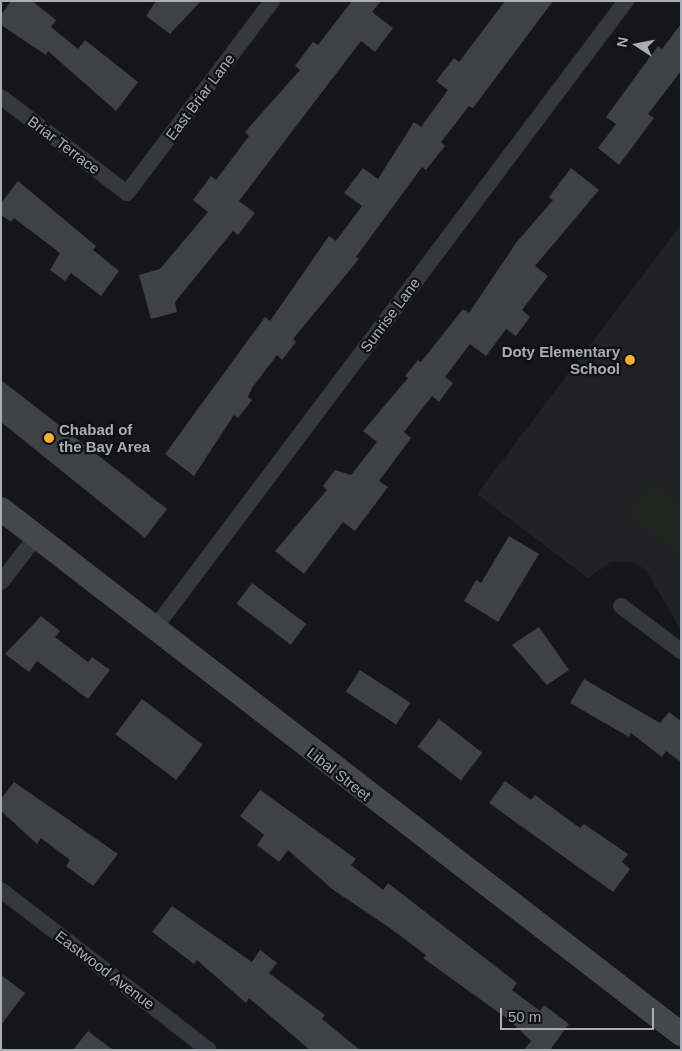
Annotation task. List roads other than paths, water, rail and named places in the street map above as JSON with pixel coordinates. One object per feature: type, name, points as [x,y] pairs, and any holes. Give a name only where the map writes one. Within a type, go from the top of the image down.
[{"type":"street","name":"East Briar Lane","points":[[128,193],[272,1]]},
{"type":"street","name":"Sunrise Lane","points":[[154,629],[626,1]]},
{"type":"street","name":"Briar Terrace","points":[[1,97],[128,193]]},
{"type":"street","name":"Libal Street","points":[[1,509],[681,1034]]},
{"type":"street","points":[[1,582],[36,536]]},
{"type":"street","points":[[621,606],[681,651]]},
{"type":"street","name":"Eastwood Avenue","points":[[1,890],[209,1050]]},
{"type":"place","name":"Doty Elementary School","points":[[630,360]]},
{"type":"place","name":"Chabad of the Bay Area","points":[[49,438]]}]
